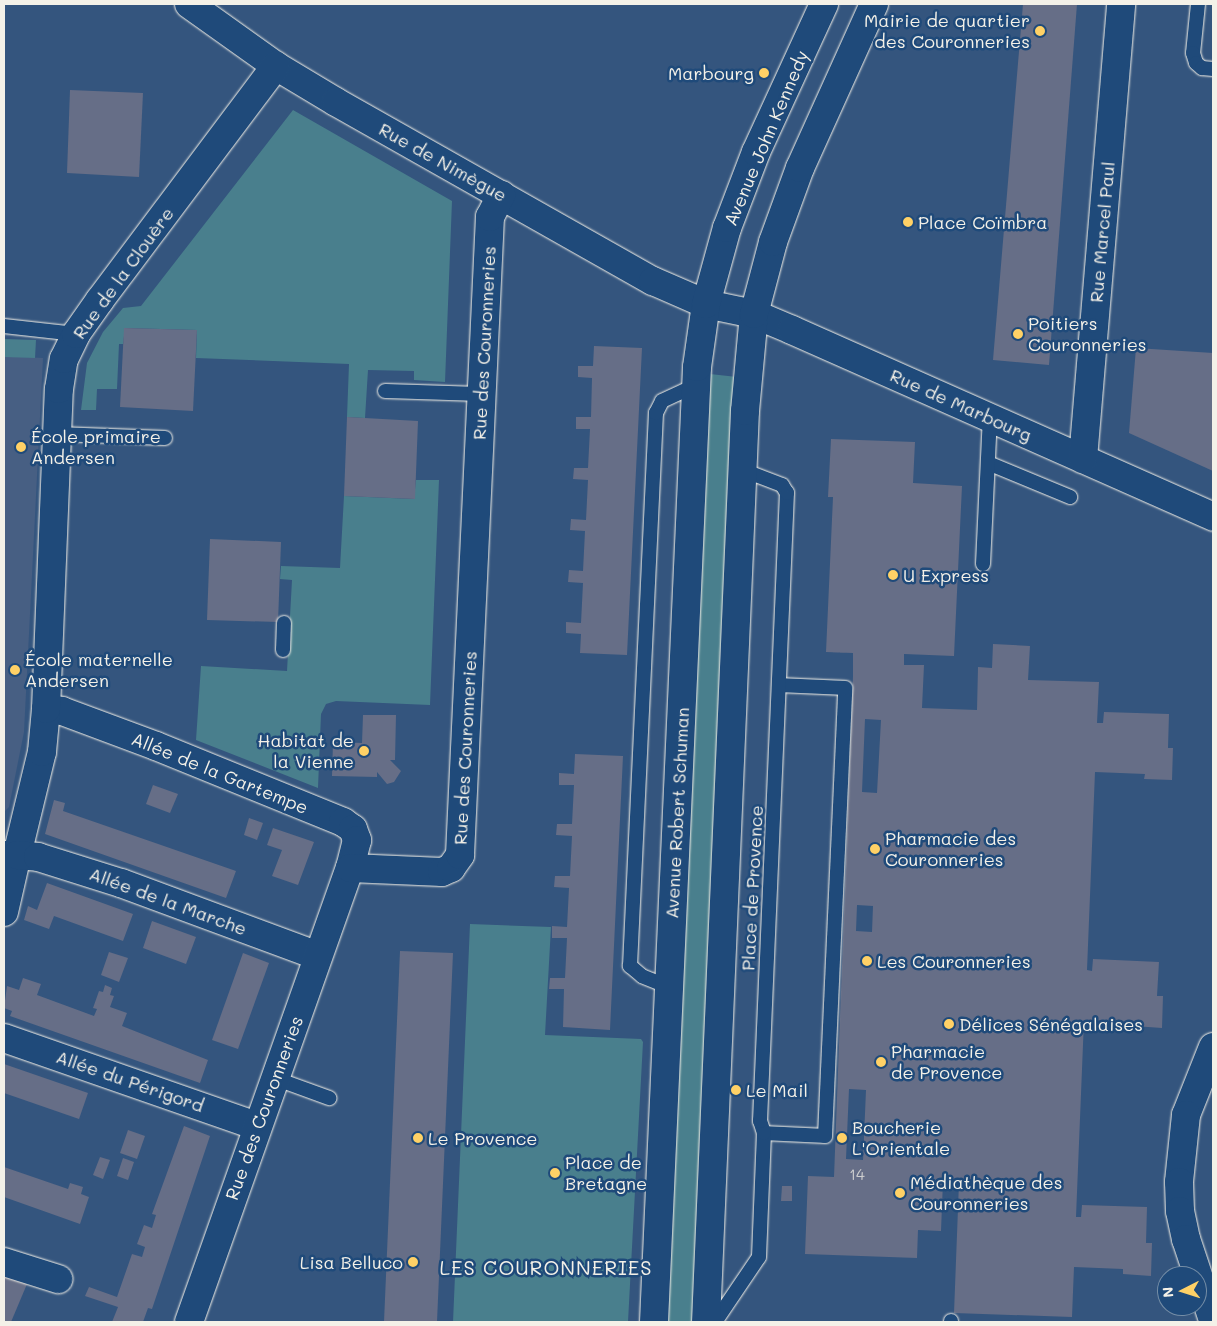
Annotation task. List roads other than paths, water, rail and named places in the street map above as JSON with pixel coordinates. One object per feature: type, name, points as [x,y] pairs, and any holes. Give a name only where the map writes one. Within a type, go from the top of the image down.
[{"type":"street","name":"Rue de Nimègue","points":[[189,4],[276,66],[653,281],[706,304]]},
{"type":"street","name":"Avenue John Kennedy","points":[[706,304],[727,228],[756,152],[824,4]]},
{"type":"street","points":[[706,1322],[743,470],[754,314],[773,242],[800,168],[874,4]]},
{"type":"street","name":"Rue Marcel Paul","points":[[1072,454],[1121,4]]},
{"type":"street","name":"Rue de la Clouère","points":[[10,855],[37,777],[46,709],[56,434],[63,366],[76,334],[276,66]]},
{"type":"street","name":"Rue des Couronneries","points":[[189,1322],[350,868],[442,872],[451,868],[460,855],[490,217],[501,195]]},
{"type":"street","name":"Rue de Marbourg","points":[[706,304],[754,314],[1213,517]]},
{"type":"street","name":"Avenue Robert Schuman","points":[[654,1322],[696,385],[706,304]]},
{"type":"street","name":"Allée de la Gartempe","points":[[46,709],[62,711],[156,746],[343,822],[353,829],[357,840],[350,868]]},
{"type":"street","points":[[4,912],[10,855]]},
{"type":"street","name":"Allée de la Marche","points":[[10,855],[38,857],[121,883],[318,956]]},
{"type":"street","name":"Allée du Périgord","points":[[4,1038],[257,1126]]},
{"type":"street","points":[[1213,1047],[1186,1115],[1179,1182],[1180,1211],[1186,1239],[1213,1320]]},
{"type":"street","points":[[4,1262],[58,1280]]},
{"type":"lane","points":[[1198,4],[1193,53],[1196,63],[1202,68],[1213,69]]},
{"type":"lane","points":[[4,326],[76,334]]},
{"type":"lane","points":[[669,987],[642,976],[630,966],[656,413],[662,401],[696,385]]},
{"type":"lane","points":[[385,391],[481,394]]},
{"type":"lane","points":[[983,564],[990,418]]},
{"type":"lane","points":[[56,434],[165,438]]},
{"type":"lane","points":[[988,463],[1070,497]]},
{"type":"lane","name":"Place de Provence","points":[[715,1322],[759,1257],[764,1133],[760,1121],[787,493],[782,485],[743,470]]},
{"type":"lane","points":[[283,650],[284,623]]},
{"type":"lane","points":[[764,1133],[825,1136],[845,688],[779,685]]},
{"type":"lane","points":[[274,1078],[329,1098]]},
{"type":"place","name":"Mairie de quartier des Couronneries","points":[[1040,31]]},
{"type":"place","name":"Marbourg","points":[[764,73]]},
{"type":"place","name":"Place Coïmbra","points":[[908,222]]},
{"type":"place","name":"Poitiers Couronneries","points":[[1018,334]]},
{"type":"place","name":"École primaire Andersen","points":[[21,447]]},
{"type":"place","name":"U Express","points":[[893,575]]},
{"type":"place","name":"École maternelle Andersen","points":[[15,670]]},
{"type":"place","name":"Habitat de la Vienne","points":[[364,751]]},
{"type":"place","name":"Pharmacie des Couronneries","points":[[875,849]]},
{"type":"place","name":"Les Couronneries","points":[[867,961]]},
{"type":"place","name":"Délices Sénégalaises","points":[[949,1024]]},
{"type":"place","name":"Pharmacie de Provence","points":[[881,1062]]},
{"type":"place","name":"Le Mail","points":[[736,1090]]},
{"type":"place","name":"Le Provence","points":[[418,1138]]},
{"type":"place","name":"Boucherie L'Orientale","points":[[842,1138]]},
{"type":"place","name":"Place de Bretagne","points":[[555,1173]]},
{"type":"place","name":"Médiathèque des Couronneries","points":[[900,1193]]},
{"type":"place","name":"Lisa Belluco","points":[[413,1262]]},
{"type":"district","name":"LES COURONNERIES","points":[[546,1267]]}]
